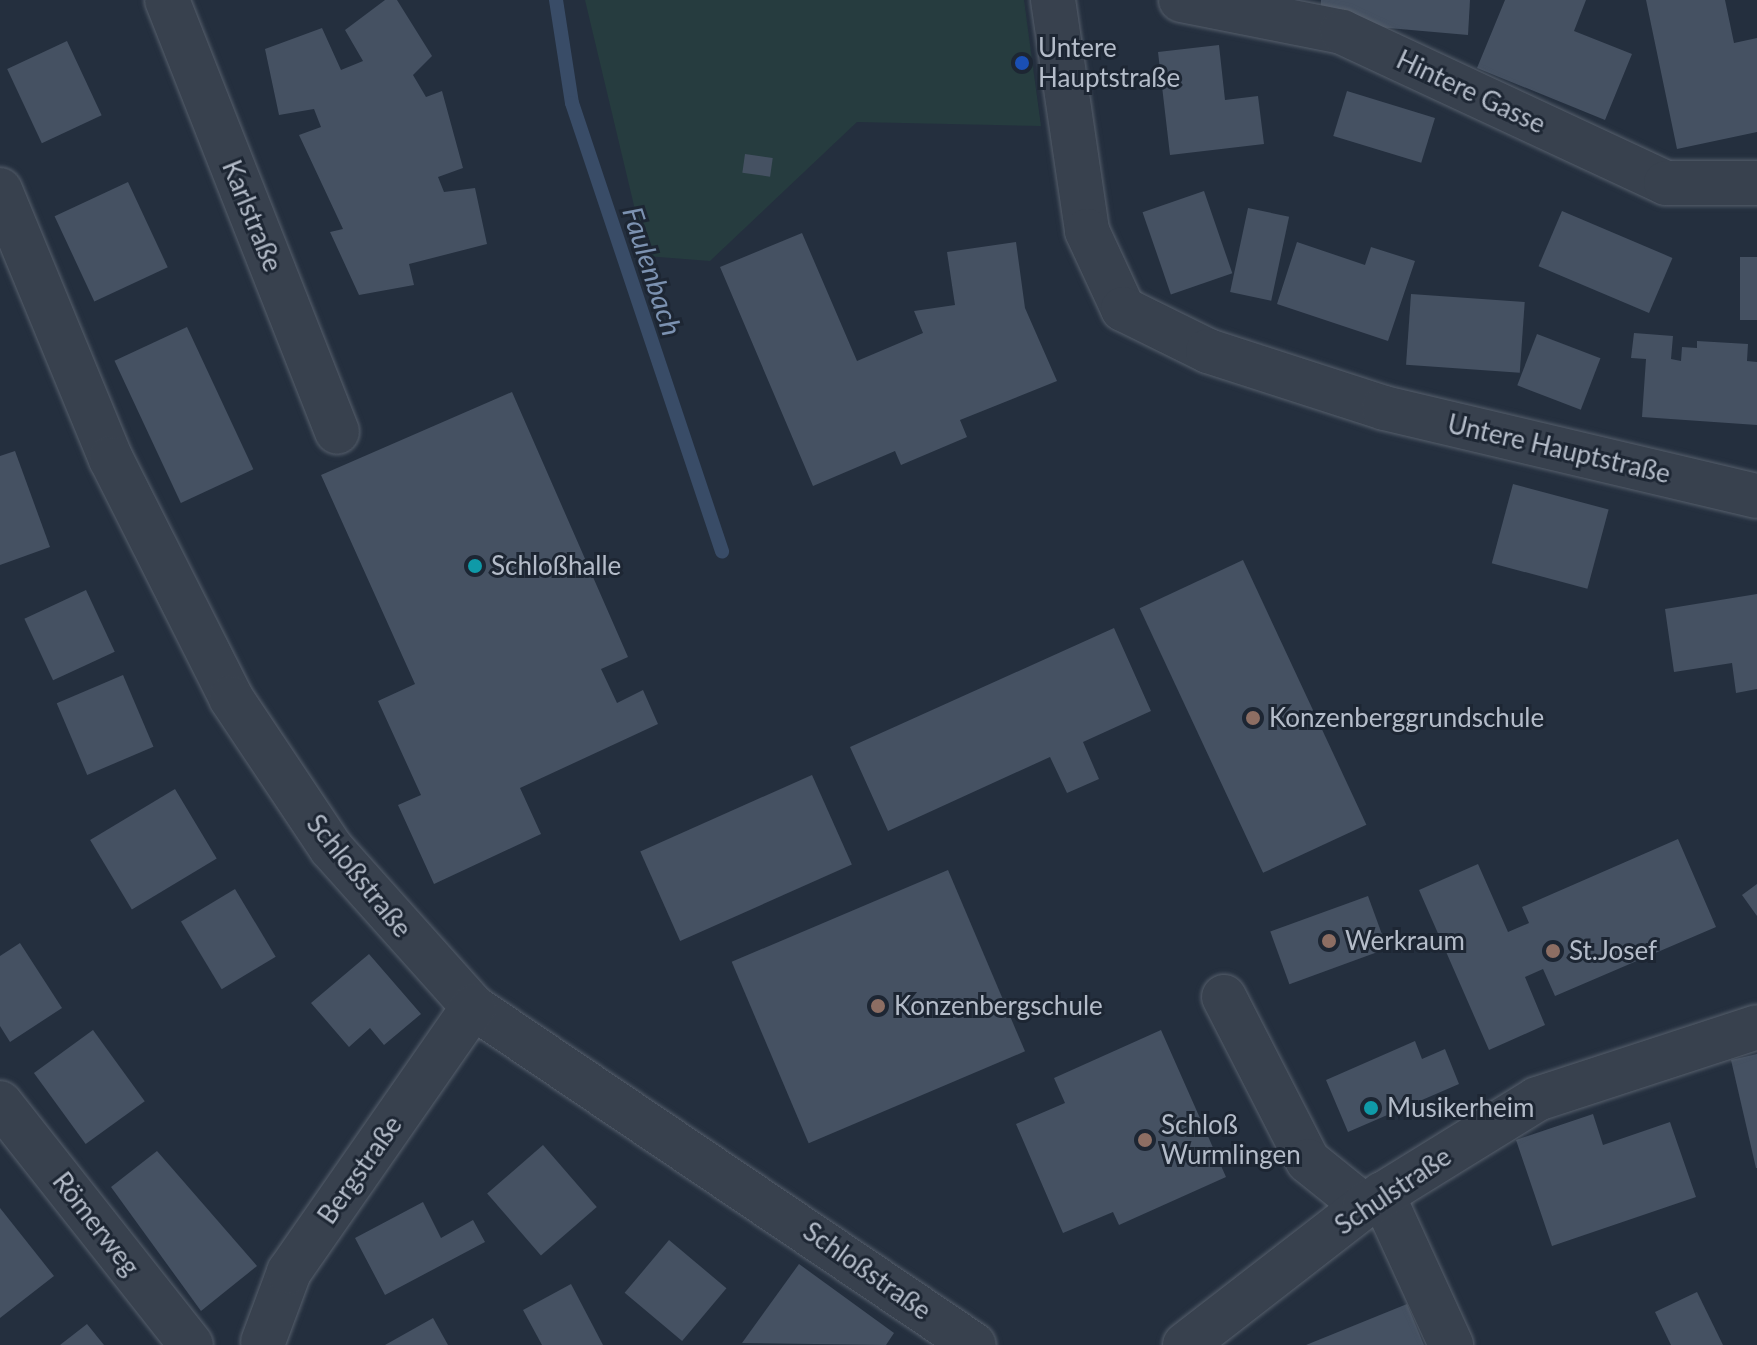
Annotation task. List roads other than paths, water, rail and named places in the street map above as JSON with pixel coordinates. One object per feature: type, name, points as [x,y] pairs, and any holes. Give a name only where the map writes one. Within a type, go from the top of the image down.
[{"type":"street","name":"Karlstraße","points":[[167,0],[337,432]]},
{"type":"street","name":"Untere Hauptstraße","points":[[1053,0],[1087,231],[1123,309],[1208,351],[1384,408],[1757,496]]},
{"type":"street","name":"Hintere Gasse","points":[[1181,0],[1342,32],[1666,183],[1757,183]]},
{"type":"street","name":"Schloßstraße","points":[[0,190],[111,459],[231,698],[331,848],[473,1007],[974,1345]]},
{"type":"street","points":[[1224,997],[1308,1161],[1373,1200],[1451,1345]]},
{"type":"street","name":"Bergstraße","points":[[262,1344],[289,1272],[473,1007]]},
{"type":"street","name":"Schulstraße","points":[[1185,1345],[1373,1200],[1537,1099],[1757,1027]]},
{"type":"street","name":"Römerweg","points":[[0,1103],[191,1345]]},
{"type":"waterway","name":"Faulenbach","points":[[556,0],[572,103],[722,552]]},
{"type":"place","name":"Untere Hauptstraße","points":[[1022,63]]},
{"type":"place","name":"Schloßhalle","points":[[475,566]]},
{"type":"place","name":"Konzenberggrundschule","points":[[1253,718]]},
{"type":"place","name":"Werkraum","points":[[1329,941]]},
{"type":"place","name":"St.Josef","points":[[1553,951]]},
{"type":"place","name":"Konzenbergschule","points":[[878,1006]]},
{"type":"place","name":"Musikerheim","points":[[1371,1108]]},
{"type":"place","name":"Schloß Wurmlingen","points":[[1145,1140]]}]
